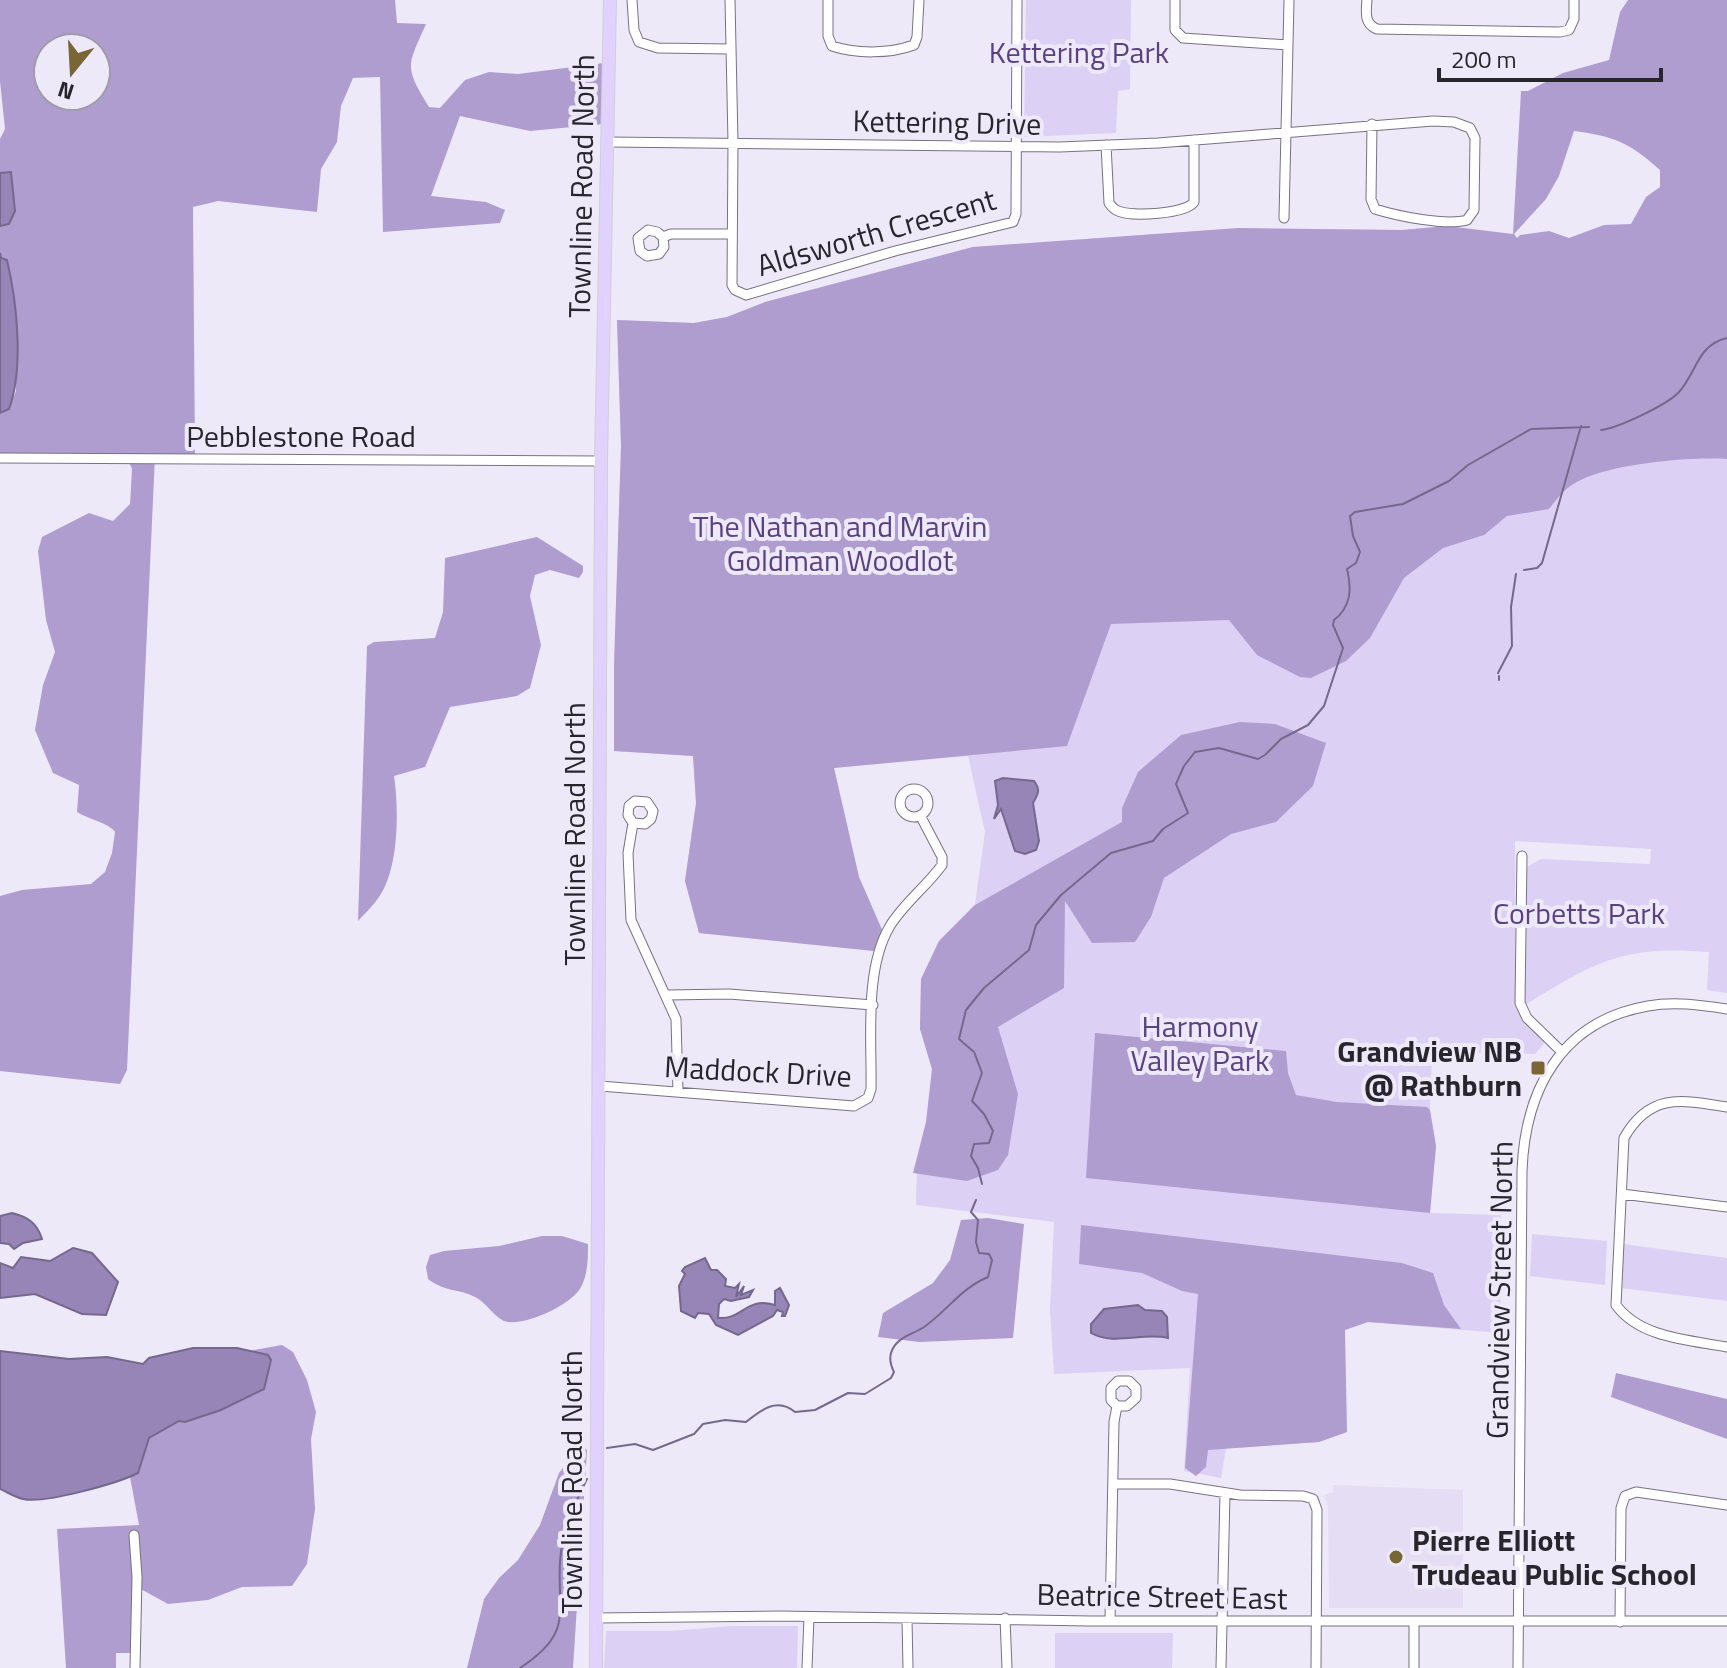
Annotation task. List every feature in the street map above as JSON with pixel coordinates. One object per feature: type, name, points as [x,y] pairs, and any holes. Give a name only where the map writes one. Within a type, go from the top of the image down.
[{"type":"main road","name":"Townline Road North","points":[[596,1668],[601,461],[610,0]]},
{"type":"street","points":[[632,0],[634,30],[639,42],[658,48],[730,49]]},
{"type":"street","name":"Aldsworth Crescent","points":[[730,0],[731,234],[732,285],[735,290],[746,295],[895,251],[1013,222],[1016,214],[1016,147]]},
{"type":"street","points":[[828,0],[828,36],[832,46],[851,51],[902,49],[914,45],[919,0]]},
{"type":"street","points":[[1016,147],[1017,0]]},
{"type":"street","points":[[1175,0],[1175,30],[1183,38],[1288,45]]},
{"type":"street","points":[[1284,218],[1289,0]]},
{"type":"street","points":[[1367,0],[1366,18],[1370,26],[1377,29],[1560,32],[1569,30],[1574,19],[1574,0]]},
{"type":"street","points":[[1433,121],[1454,122],[1470,128],[1475,138],[1474,210],[1467,220],[1423,218],[1375,209],[1371,199],[1372,124],[1433,121]]},
{"type":"street","name":"Kettering Drive","points":[[609,142],[1016,147],[1106,145],[1372,124]]},
{"type":"street","points":[[1106,145],[1109,203],[1113,207],[1126,213],[1181,212],[1191,208],[1194,202],[1194,140]]},
{"type":"street","points":[[663,237],[671,234],[731,234]]},
{"type":"street","name":"Pebblestone Road","points":[[0,458],[601,461]]},
{"type":"street","points":[[667,995],[729,994],[873,1005],[876,963],[883,938],[898,915],[942,865],[942,857],[921,817]]},
{"type":"street","points":[[633,823],[628,853],[631,920],[676,1019],[678,1092]]},
{"type":"street","points":[[1522,856],[1520,1003],[1527,1018],[1562,1052]]},
{"type":"street","name":"Grandview Street North","points":[[1518,1668],[1523,1139],[1534,1097],[1562,1052],[1601,1022],[1632,1009],[1668,1004],[1727,1009]]},
{"type":"street","name":"Maddock Drive","points":[[600,1086],[854,1106],[868,1098],[871,1089],[873,1005]]},
{"type":"street","points":[[1727,1107],[1676,1100],[1659,1103],[1644,1112],[1624,1138],[1616,1305],[1626,1319],[1661,1335],[1727,1347]]},
{"type":"street","points":[[1622,1194],[1727,1207]]},
{"type":"street","points":[[1110,1621],[1114,1422],[1117,1406]]},
{"type":"street","points":[[1113,1484],[1183,1485],[1225,1493],[1313,1499],[1317,1510],[1316,1668]]},
{"type":"street","points":[[1620,1622],[1621,1508],[1625,1496],[1636,1492],[1727,1505]]},
{"type":"street","points":[[1221,1668],[1225,1493]]},
{"type":"street","points":[[134,1535],[137,1577],[135,1668]]},
{"type":"street","points":[[807,1668],[809,1617]]},
{"type":"street","name":"Beatrice Street East","points":[[596,1618],[1727,1621]]},
{"type":"street","points":[[1005,1618],[1007,1668]]},
{"type":"street","points":[[907,1619],[908,1668]]},
{"type":"street","points":[[1414,1621],[1414,1668]]},
{"type":"shaded area","points":[[11,172],[15,211],[9,224],[0,226],[0,173]]},
{"type":"shaded area","points":[[0,253],[1,258],[7,260],[11,277],[18,355],[14,393],[9,409],[0,413]]},
{"type":"shaded area","points":[[1003,778],[1034,781],[1038,787],[1033,803],[1039,841],[1036,850],[1025,854],[1015,851],[1001,809],[994,819],[998,805],[995,781]]},
{"type":"shaded area","points":[[12,1213],[31,1222],[42,1239],[23,1243],[14,1249],[9,1244],[0,1243],[0,1216]]},
{"type":"shaded area","points":[[73,1248],[92,1253],[118,1282],[106,1315],[82,1314],[35,1294],[0,1298],[0,1263],[13,1268],[21,1257],[50,1261]]},
{"type":"shaded area","points":[[705,1258],[711,1270],[717,1270],[726,1279],[725,1286],[735,1288],[739,1284],[736,1297],[744,1286],[741,1295],[753,1290],[749,1297],[731,1301],[724,1299],[719,1304],[718,1318],[733,1316],[757,1304],[775,1305],[775,1291],[780,1288],[789,1305],[785,1316],[777,1310],[773,1316],[738,1335],[716,1325],[709,1314],[698,1313],[695,1318],[681,1311],[679,1286],[685,1274],[682,1271]]},
{"type":"shaded area","points":[[1138,1305],[1145,1310],[1162,1311],[1167,1317],[1168,1338],[1119,1339],[1091,1333],[1091,1324],[1104,1309]]},
{"type":"shaded area","points":[[193,1348],[237,1348],[268,1355],[271,1360],[264,1389],[221,1410],[185,1422],[179,1421],[149,1438],[138,1473],[128,1477],[81,1492],[33,1500],[0,1489],[0,1351],[69,1359],[107,1357],[143,1364],[149,1358]]},
{"type":"shaded area","name":"Pierre Elliott Trudeau Public School","points":[[1333,1485],[1463,1490],[1463,1608],[1329,1608],[1328,1506],[1324,1495],[1333,1492]]},
{"type":"green space","points":[[0,0],[395,0],[397,23],[426,24],[411,66],[415,83],[429,107],[440,108],[465,80],[489,72],[518,74],[604,63],[604,124],[530,131],[460,116],[431,196],[486,202],[505,210],[500,223],[383,232],[380,77],[353,78],[341,106],[337,142],[321,169],[317,212],[218,201],[193,207],[195,455],[155,456],[127,1070],[120,1084],[0,1071],[0,896],[22,890],[91,884],[105,872],[115,832],[77,812],[79,785],[53,773],[35,730],[43,685],[55,652],[46,620],[38,551],[42,537],[89,513],[113,521],[130,504],[132,469],[127,457],[0,460],[0,413],[9,409],[16,391],[12,280],[0,257],[0,226],[9,224],[11,173],[0,173],[0,139],[5,129],[0,81]]},
{"type":"green space","name":"Kettering Park","points":[[1026,0],[1131,0],[1130,89],[1118,91],[1116,133],[1024,137]]},
{"type":"green space","name":"The Nathan and Marvin Goldman Woodlot","points":[[1628,0],[1727,0],[1727,459],[1671,460],[1627,466],[1589,476],[1571,485],[1549,509],[1507,516],[1484,535],[1443,548],[1404,578],[1370,638],[1346,661],[1311,678],[1300,677],[1257,655],[1229,620],[1111,624],[1067,746],[834,768],[859,877],[883,932],[874,951],[699,933],[685,881],[696,803],[693,756],[614,751],[621,446],[617,320],[694,323],[727,317],[765,302],[973,247],[1239,228],[1402,230],[1447,226],[1513,234],[1521,91],[1528,91],[1563,73],[1609,60],[1620,12]],"holes":[[[1574,131],[1611,138],[1640,153],[1660,170],[1660,187],[1646,197],[1631,224],[1604,225],[1569,238],[1549,231],[1517,238],[1514,234],[1546,199],[1559,176]]]},
{"type":"green space","points":[[1447,226],[1534,265],[1711,458],[1727,459],[1727,993],[1707,990],[1709,952],[1654,951],[1612,959],[1592,967],[1525,1005],[1527,867],[1541,859],[1650,864],[1651,849],[1515,841],[1516,1005],[1525,1023],[1545,1042],[1535,1054],[1432,1052],[1430,1110],[1436,1146],[1430,1213],[1501,1215],[1501,1225],[1509,1226],[1509,1274],[1501,1274],[1500,1333],[1368,1322],[1345,1330],[1347,1432],[1319,1442],[1226,1448],[1221,1478],[1184,1471],[1190,1368],[1054,1374],[1050,1310],[1054,1222],[916,1205],[917,1159],[926,1122],[932,1069],[920,1029],[921,979],[939,941],[975,904],[985,832],[968,756],[834,768],[859,877],[883,932],[874,951],[699,933],[685,881],[696,803],[693,756],[614,751],[621,446],[617,320],[694,323],[727,317],[765,302],[973,247],[1239,228],[1402,230]]},
{"type":"green space","points":[[537,537],[583,566],[583,572],[579,578],[550,570],[535,575],[530,596],[541,645],[530,688],[517,696],[450,707],[425,767],[394,776],[397,821],[394,855],[386,885],[358,921],[367,646],[374,642],[435,638],[443,612],[445,558]]},
{"type":"green space","points":[[1240,722],[1275,724],[1326,743],[1313,786],[1276,822],[1231,834],[1164,878],[1151,917],[1135,942],[1092,943],[1065,901],[1064,988],[998,1027],[1018,1094],[1008,1155],[998,1170],[967,1181],[913,1173],[926,1122],[932,1069],[920,1029],[921,979],[939,941],[975,905],[1122,822],[1122,808],[1138,772],[1181,735]]},
{"type":"green space","name":"Harmony Valley Park","points":[[1095,1033],[1286,1051],[1288,1073],[1296,1095],[1337,1102],[1427,1107],[1436,1146],[1430,1213],[1086,1178]]},
{"type":"green space","points":[[988,1218],[1024,1224],[1013,1338],[919,1342],[878,1337],[883,1313],[933,1283],[950,1260],[961,1220]]},
{"type":"green space","points":[[1081,1225],[1402,1263],[1433,1273],[1444,1305],[1461,1329],[1368,1322],[1345,1330],[1347,1432],[1319,1442],[1208,1450],[1206,1467],[1196,1476],[1185,1468],[1198,1294],[1182,1291],[1142,1273],[1079,1264]]},
{"type":"green space","points":[[1532,1234],[1607,1241],[1605,1285],[1530,1276]]},
{"type":"green space","points":[[542,1236],[562,1236],[588,1244],[588,1260],[583,1282],[576,1294],[535,1318],[504,1321],[475,1297],[428,1279],[426,1267],[430,1255],[499,1246]]},
{"type":"green space","points":[[1623,1244],[1727,1258],[1727,1301],[1620,1288]]},
{"type":"green space","points":[[282,1345],[293,1352],[307,1380],[316,1412],[311,1439],[315,1509],[307,1564],[292,1586],[242,1587],[208,1600],[168,1604],[137,1587],[133,1653],[116,1653],[116,1668],[66,1668],[57,1529],[139,1525],[130,1477],[138,1472],[149,1438],[179,1421],[267,1355],[249,1351]]},
{"type":"green space","points":[[1616,1373],[1727,1399],[1727,1439],[1611,1397]]},
{"type":"green space","points":[[585,1446],[573,1668],[467,1668],[484,1599],[499,1578],[518,1560],[540,1525],[559,1473],[578,1449]]},
{"type":"green space","points":[[731,1626],[798,1626],[797,1668],[604,1668],[606,1631],[671,1631]]},
{"type":"green space","points":[[1055,1633],[1173,1633],[1172,1668],[1055,1668]]},
{"type":"waterway","points":[[1601,430],[1642,415],[1673,397],[1685,384],[1703,353],[1727,338]]},
{"type":"waterway","points":[[1524,570],[1537,568],[1542,563],[1581,426]]},
{"type":"waterway","points":[[982,1184],[971,1156],[974,1144],[989,1143],[993,1131],[972,1101],[982,1073],[974,1052],[959,1039],[966,1010],[984,988],[1029,950],[1036,925],[1061,895],[1111,853],[1153,841],[1163,829],[1188,813],[1176,784],[1195,752],[1219,748],[1258,759],[1281,739],[1308,725],[1324,706],[1343,648],[1333,625],[1334,620],[1347,603],[1350,590],[1347,569],[1356,563],[1360,552],[1353,536],[1350,516],[1355,512],[1403,504],[1449,481],[1468,465],[1531,429],[1589,427]]},
{"type":"waterway","points":[[1498,673],[1512,646],[1511,607],[1516,574]]},
{"type":"waterway","points":[[607,1448],[635,1444],[653,1450],[694,1434],[703,1424],[725,1420],[746,1422],[776,1405],[795,1412],[815,1410],[848,1393],[865,1394],[891,1378],[894,1372],[890,1356],[897,1343],[924,1327],[970,1287],[988,1277],[992,1260],[989,1254],[979,1253],[976,1242],[978,1220],[971,1212],[976,1200]]},
{"type":"waterway","points":[[520,1668],[549,1644],[556,1632],[563,1539],[587,1479]]},
{"type":"place","name":"Grandview NB @ Rathburn","points":[[1538,1068]]},
{"type":"place","name":"Pierre Elliott Trudeau Public School","points":[[1396,1557]]},
{"type":"park label","name":"Corbetts Park","points":[[1579,913]]}]
